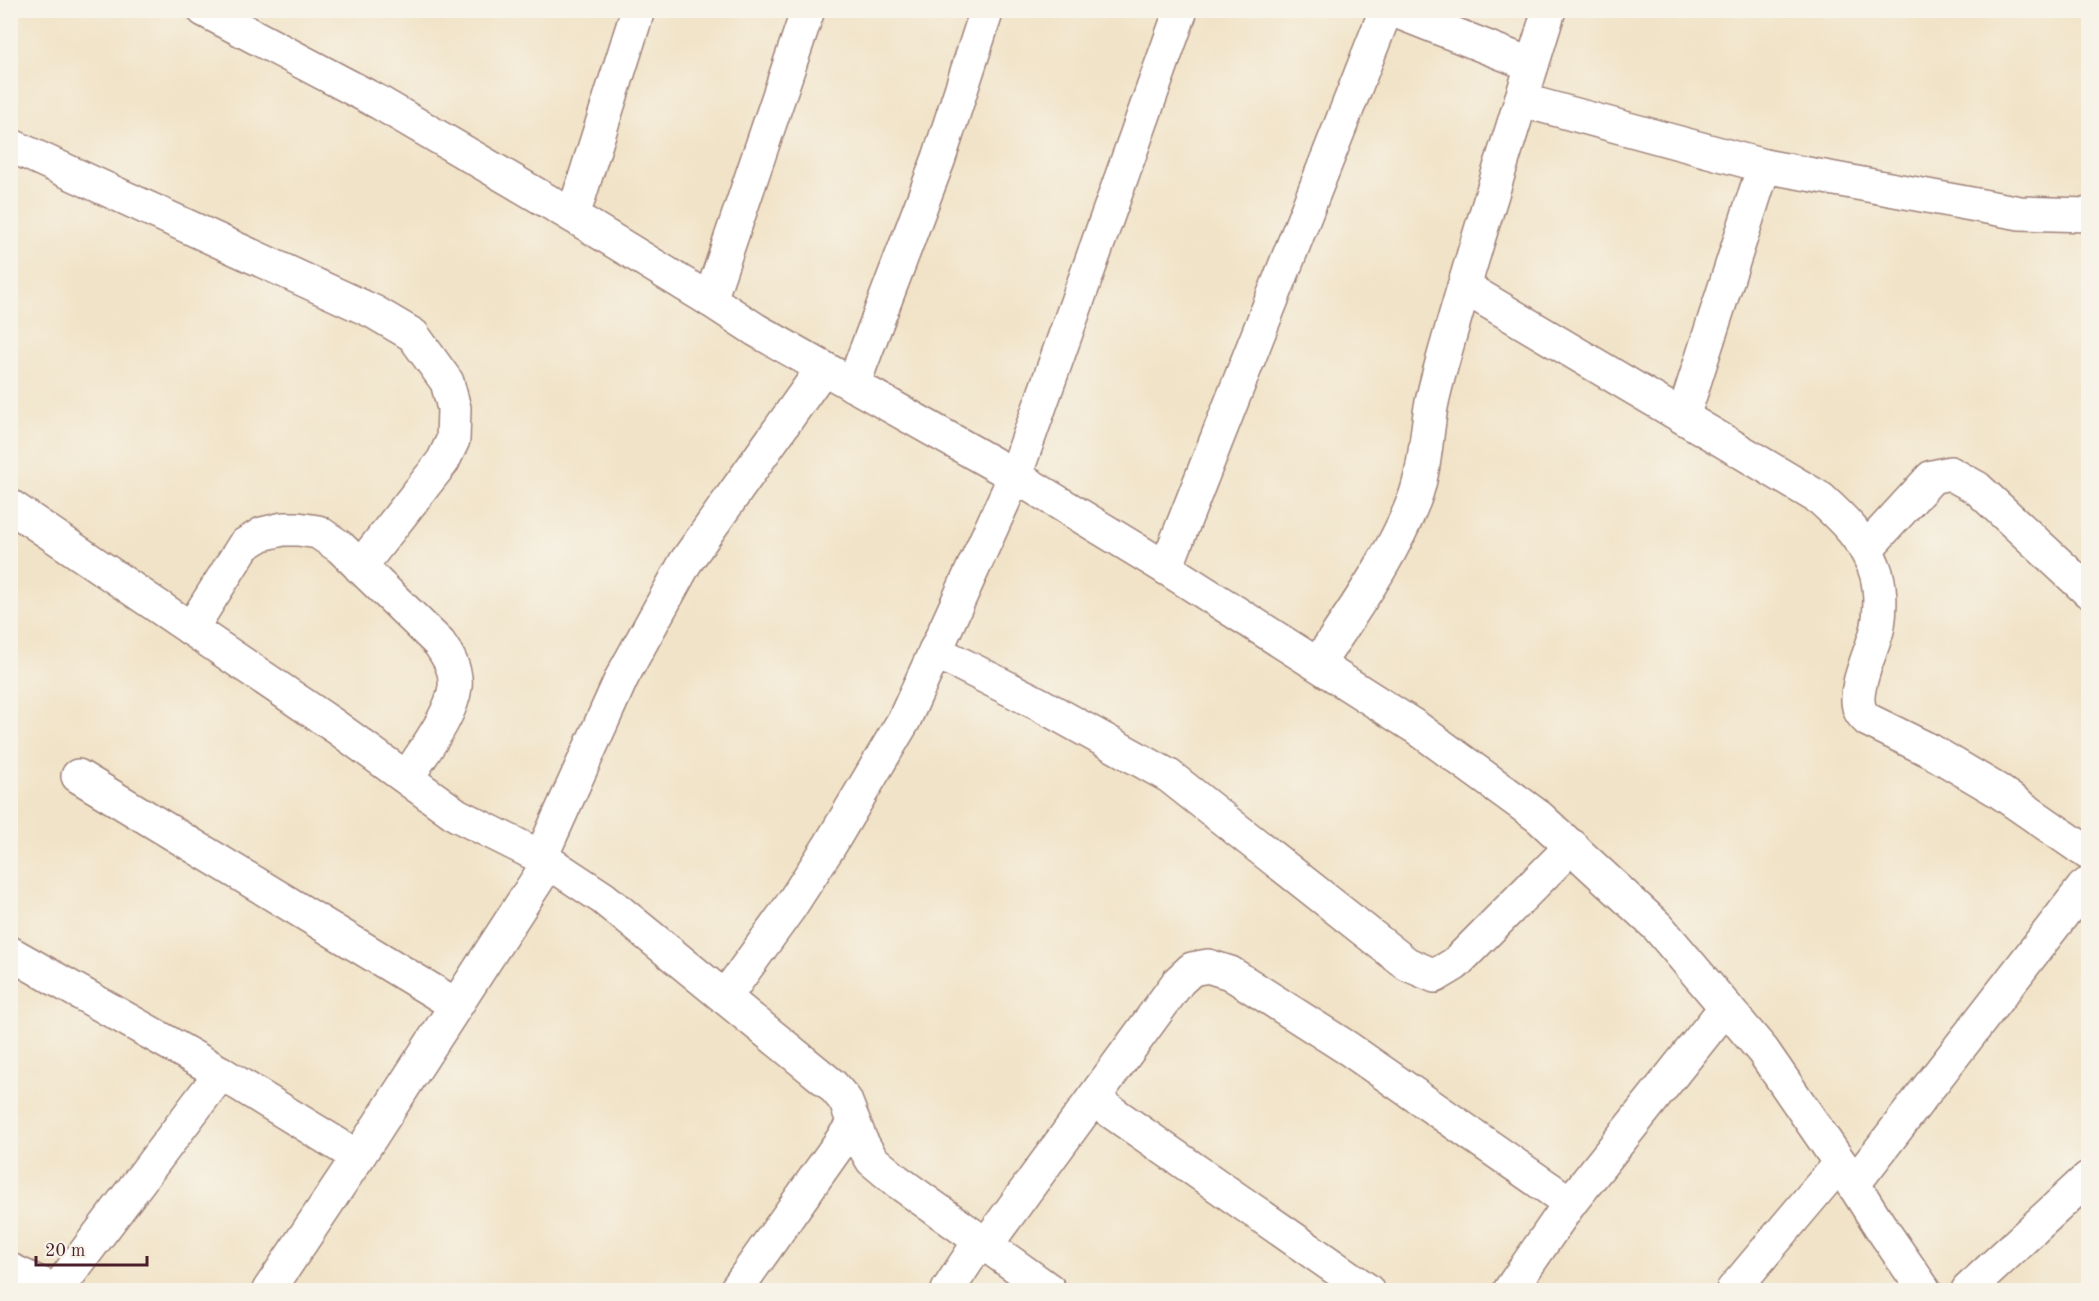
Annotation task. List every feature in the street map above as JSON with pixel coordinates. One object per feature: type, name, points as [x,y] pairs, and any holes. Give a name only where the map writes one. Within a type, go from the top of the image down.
[{"type":"street","points":[[204,10],[247,21],[380,103],[573,216],[756,330],[1015,476],[1318,664],[1426,735],[1539,817],[1658,927],[1763,1051],[1924,1290]]},
{"type":"street","points":[[573,216],[638,10]]},
{"type":"street","points":[[710,300],[808,10]]},
{"type":"street","points":[[853,385],[939,158],[987,10]]},
{"type":"street","points":[[725,997],[790,908],[904,720],[1015,476],[1181,10]]},
{"type":"street","points":[[1166,568],[1386,10]]},
{"type":"street","points":[[1393,10],[1532,65]]},
{"type":"street","points":[[1318,664],[1363,596],[1398,534],[1415,498],[1432,406],[1464,287],[1549,10]]},
{"type":"street","points":[[1521,100],[1764,166],[2020,213],[2088,215]]},
{"type":"street","points":[[10,145],[374,312],[413,335],[447,382],[454,408],[453,440],[443,461],[360,567]]},
{"type":"street","points":[[1683,417],[1764,166]]},
{"type":"street","points":[[1464,287],[1821,499],[1851,527],[1866,549],[1875,568],[1880,597],[1878,627],[1857,696],[1862,715],[1931,751],[1997,790],[2088,853]]},
{"type":"street","points":[[269,1290],[456,1005],[545,860],[622,677],[685,563],[823,369]]},
{"type":"street","points":[[1866,549],[1932,477],[1950,473],[1977,488],[2088,591]]},
{"type":"street","points":[[10,506],[336,727],[457,815],[545,860],[603,898],[832,1085],[845,1100],[872,1160],[897,1181],[1049,1290]]},
{"type":"street","points":[[191,629],[244,545],[262,534],[283,529],[318,532],[340,547],[439,644],[451,660],[456,685],[449,708],[406,778]]},
{"type":"street","points":[[935,651],[1039,704],[1169,776],[1407,964],[1435,976],[1455,964],[1572,846]]},
{"type":"street","points":[[78,776],[456,1005]]},
{"type":"street","points":[[1733,1290],[1846,1174],[2088,884]]},
{"type":"street","points":[[10,952],[221,1073],[358,1157]]},
{"type":"street","points":[[948,1290],[1179,981],[1192,969],[1208,966],[1230,973],[1349,1049],[1570,1203]]},
{"type":"street","points":[[1510,1290],[1570,1203],[1726,1007]]},
{"type":"street","points":[[10,1270],[63,1288],[221,1073]]},
{"type":"street","points":[[1093,1099],[1367,1290]]},
{"type":"street","points":[[736,1290],[854,1123]]},
{"type":"street","points":[[1968,1290],[2088,1178]]}]
